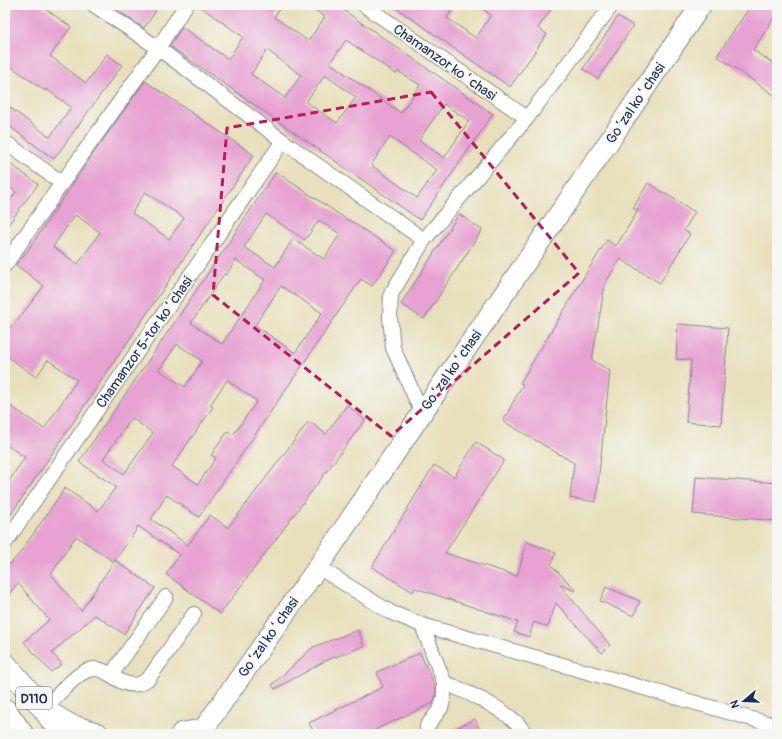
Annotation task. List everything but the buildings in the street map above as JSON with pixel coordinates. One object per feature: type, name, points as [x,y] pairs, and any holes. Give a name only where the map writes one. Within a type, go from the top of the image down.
[{"type":"main road","name":"Goʻzal koʻchasi","points":[[195,733],[318,567],[612,137],[700,5]]},
{"type":"main road","name":"D110","points":[[5,664],[44,709],[61,734]]},
{"type":"main road","points":[[44,709],[69,725],[97,734]]},
{"type":"main road","name":"D110","points":[[5,710],[22,734]]},
{"type":"street","points":[[94,5],[158,48],[283,141],[424,240]]},
{"type":"street","points":[[5,265],[158,48],[186,5]]},
{"type":"street","name":"Chamanzor koʻchasi","points":[[364,5],[527,118]]},
{"type":"street","points":[[422,413],[393,348],[390,317],[391,294],[424,240],[527,118],[612,5]]},
{"type":"street","name":"Chamanzor 5-tor koʻchasi","points":[[5,543],[283,141]]},
{"type":"street","points":[[5,142],[62,184]]},
{"type":"street","points":[[318,567],[390,612],[422,625],[777,726]]},
{"type":"street","points":[[111,675],[166,597]]},
{"type":"street","points":[[44,709],[75,678],[85,671],[95,669],[104,670],[118,680],[128,684],[140,684],[150,678],[194,614]]},
{"type":"street","points":[[422,625],[444,682],[444,696],[441,708],[427,726],[427,734]]},
{"type":"street","points":[[444,682],[480,698],[505,713],[517,722],[525,734]]},
{"type":"highlighted area","points":[[431,92],[579,273],[391,436],[213,295],[227,128]]}]
